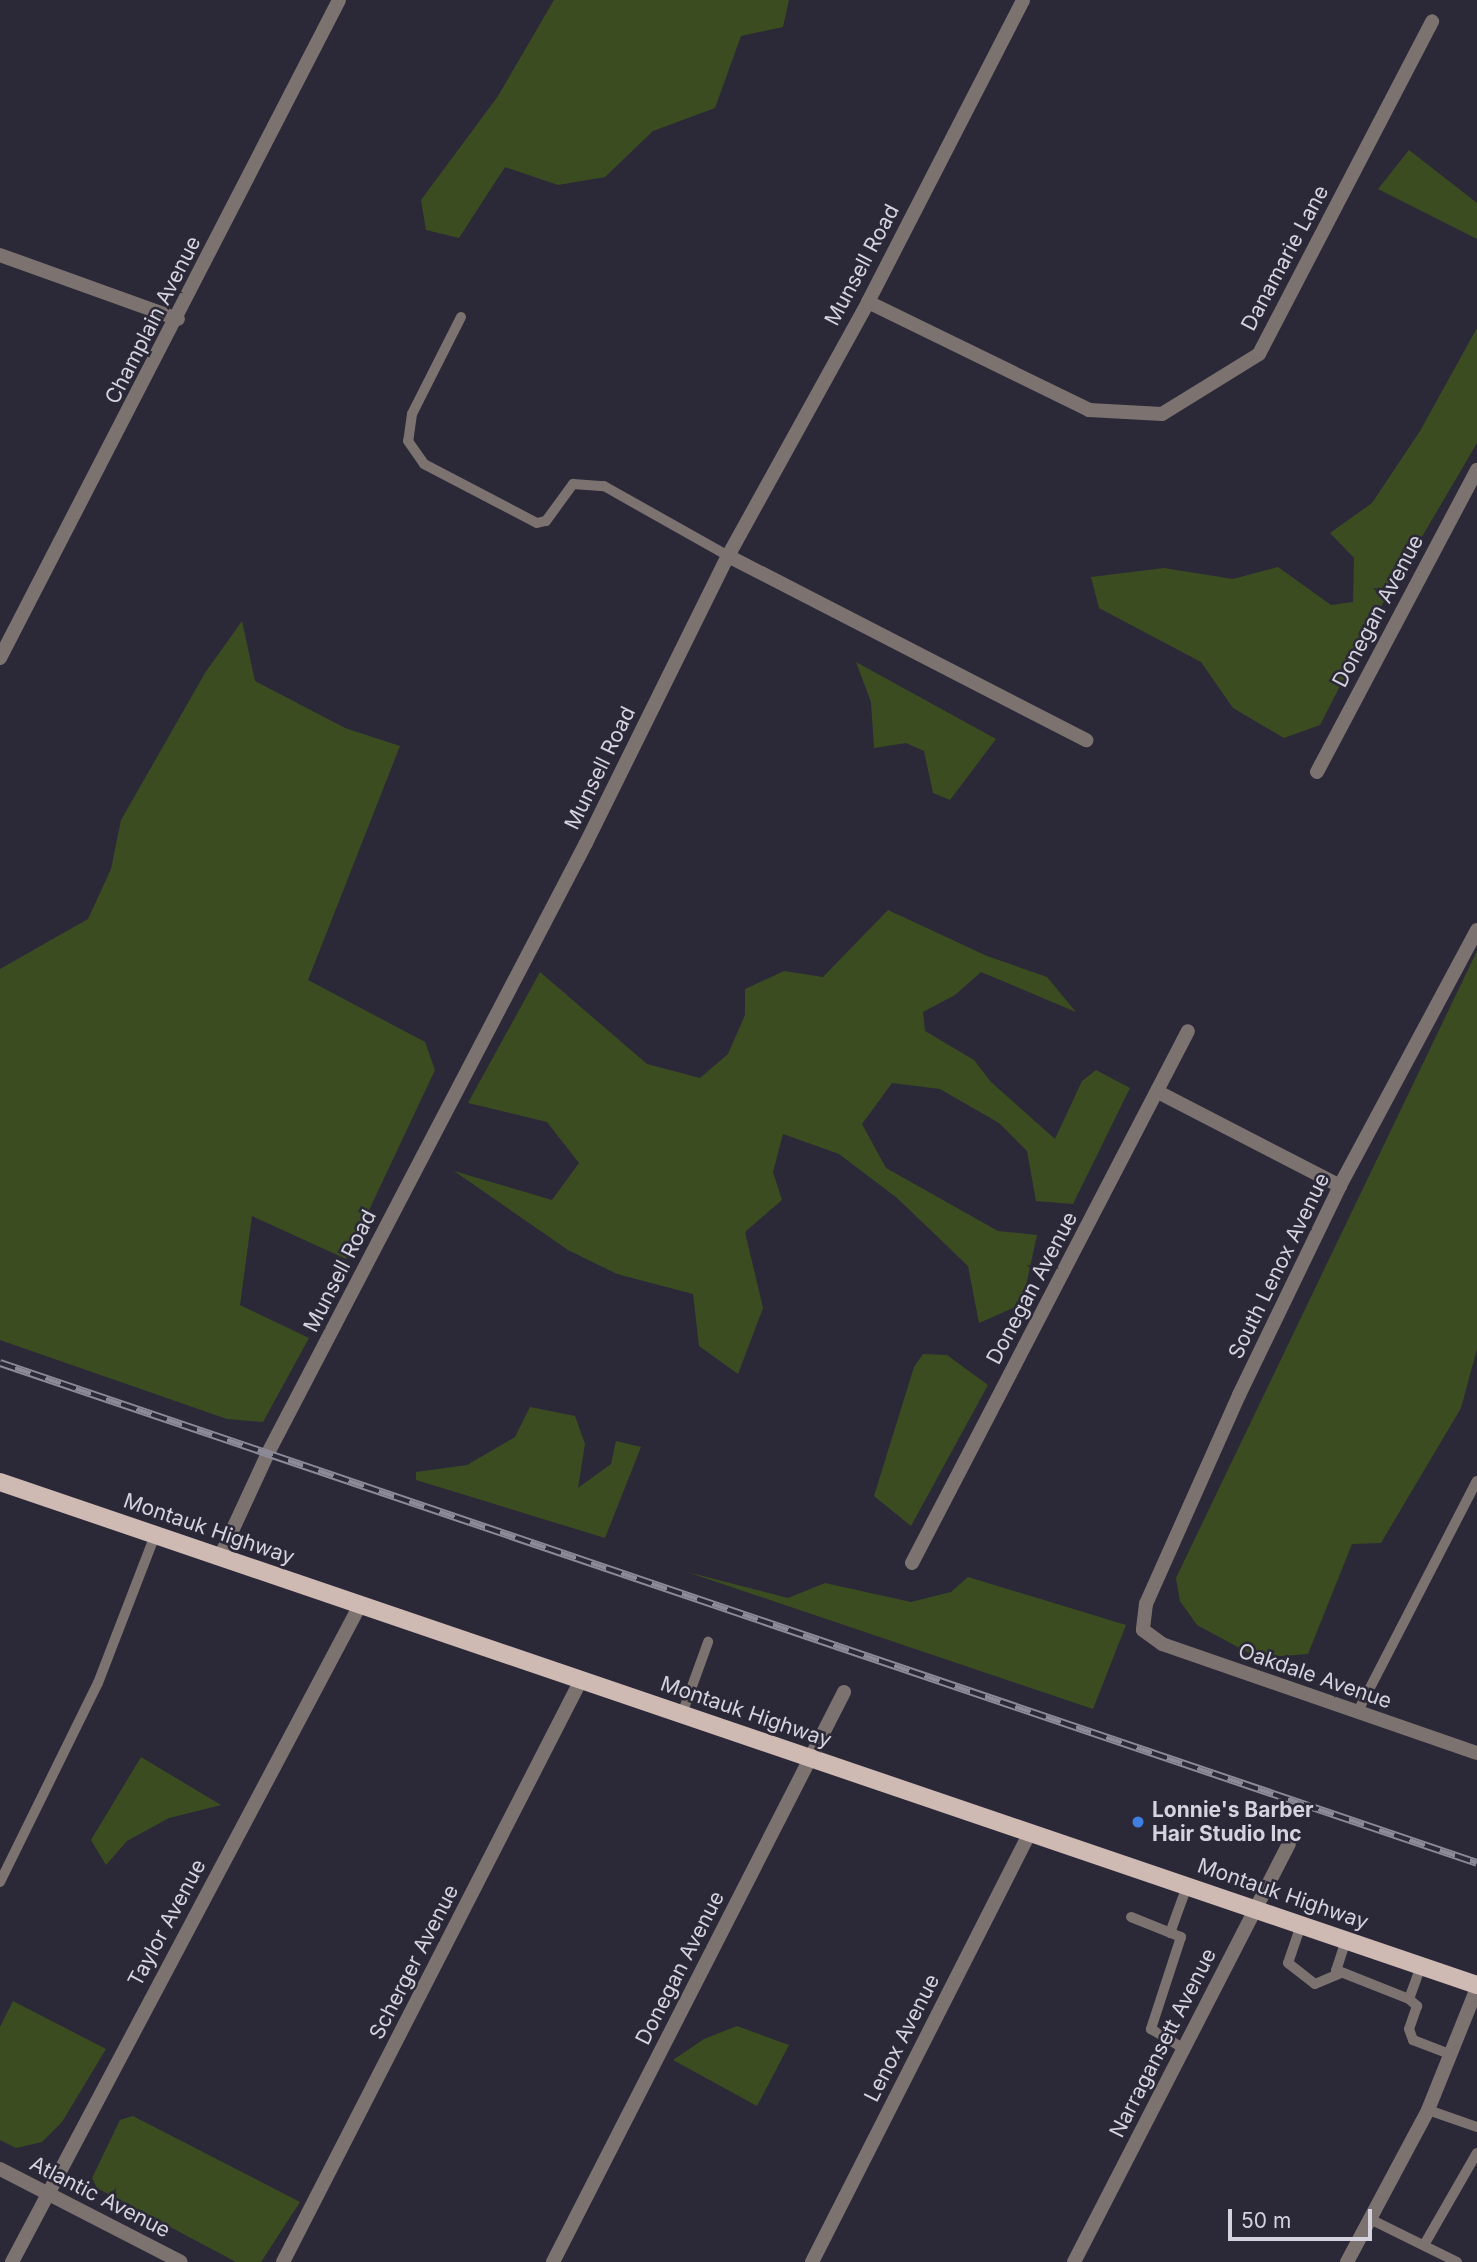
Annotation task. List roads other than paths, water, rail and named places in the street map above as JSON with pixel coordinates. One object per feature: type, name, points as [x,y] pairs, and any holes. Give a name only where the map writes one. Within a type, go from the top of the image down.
[{"type":"main road","name":"Montauk Highway","points":[[0,1482],[1477,1986]]},
{"type":"street","name":"Champlain Avenue","points":[[0,658],[178,319],[339,0]]},
{"type":"street","name":"Munsell Road","points":[[220,1558],[254,1481],[586,843],[728,556],[868,302],[1023,0]]},
{"type":"street","name":"Danamarie Lane","points":[[868,302],[1089,410],[1162,414],[1259,354],[1432,21]]},
{"type":"street","points":[[0,255],[178,319]]},
{"type":"street","name":"Donegan Avenue","points":[[1317,772],[1477,470]]},
{"type":"street","points":[[728,556],[1086,740]]},
{"type":"street","name":"South Lenox Avenue","points":[[1143,1630],[1146,1605],[1157,1580],[1340,1186],[1477,930]]},
{"type":"street","name":"Donegan Avenue","points":[[912,1563],[1188,1031]]},
{"type":"street","points":[[1158,1092],[1340,1186]]},
{"type":"street","name":"Taylor Avenue","points":[[12,2262],[360,1605]]},
{"type":"street","name":"Oakdale Avenue","points":[[1143,1630],[1161,1644],[1477,1753]]},
{"type":"street","name":"Scherger Avenue","points":[[282,2262],[582,1680]]},
{"type":"street","name":"Donegan Avenue","points":[[553,2262],[844,1692]]},
{"type":"street","name":"Lenox Avenue","points":[[812,2262],[1030,1832]]},
{"type":"street","name":"Narragansett Avenue","points":[[1074,2262],[1289,1844]]},
{"type":"street","points":[[1347,2262],[1429,2110],[1477,1986]]},
{"type":"street","name":"Atlantic Avenue","points":[[0,2169],[181,2262]]},
{"type":"lane","points":[[461,317],[412,414],[408,441],[424,464],[537,523],[546,522],[573,484],[604,486],[728,556]]},
{"type":"lane","points":[[1357,1713],[1477,1480]]},
{"type":"lane","points":[[0,1882],[98,1683],[155,1535]]},
{"type":"lane","points":[[682,1714],[708,1642]]},
{"type":"lane","points":[[1170,1933],[1187,1886]]},
{"type":"lane","points":[[1131,1917],[1181,1937],[1151,2029],[1183,2048]]},
{"type":"lane","points":[[1301,1924],[1288,1963],[1315,1984],[1339,1974]]},
{"type":"lane","points":[[1346,1940],[1336,1970],[1339,1974],[1409,1999],[1417,2006],[1409,2029],[1413,2040],[1450,2054]]},
{"type":"lane","points":[[1409,1999],[1421,1965]]},
{"type":"lane","points":[[1429,2110],[1477,2127]]},
{"type":"lane","points":[[1424,2245],[1477,2152]]},
{"type":"lane","points":[[1370,2219],[1457,2262]]},
{"type":"railway","points":[[0,1363],[1477,1863]]},
{"type":"place","name":"Lonnie's Barber Hair Studio Inc","points":[[1138,1822]]}]
